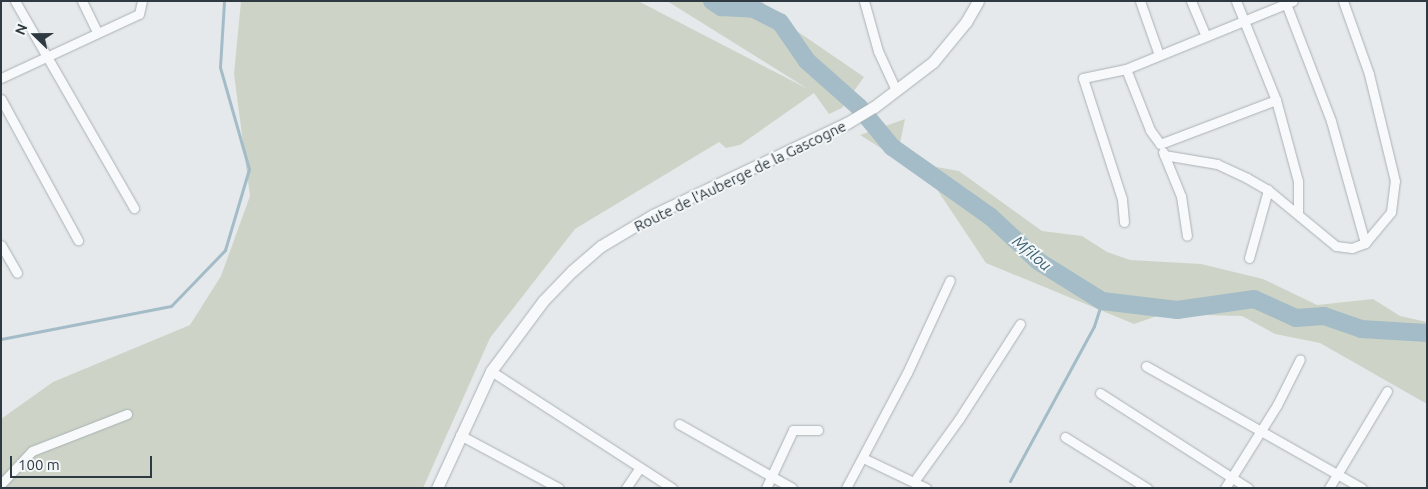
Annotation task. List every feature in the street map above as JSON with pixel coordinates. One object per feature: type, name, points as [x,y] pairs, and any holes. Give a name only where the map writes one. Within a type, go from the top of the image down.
[{"type":"street","points":[[15,1],[134,208]]},
{"type":"street","points":[[82,1],[97,32]]},
{"type":"street","points":[[1,78],[138,14],[142,1]]},
{"type":"street","points":[[864,1],[878,51],[896,90]]},
{"type":"street","name":"Route de l'Auberge de la Gascogne","points":[[439,487],[460,435],[491,371],[543,301],[601,246],[653,215],[847,123],[874,107],[933,62],[966,22],[978,1]]},
{"type":"street","points":[[1140,1],[1159,55]]},
{"type":"street","points":[[1191,1],[1206,36]]},
{"type":"street","points":[[1236,1],[1276,100],[1298,181],[1298,213]]},
{"type":"street","points":[[1164,155],[1217,164],[1268,190],[1336,246],[1352,248],[1365,243],[1391,212],[1395,181],[1368,74],[1343,1]]},
{"type":"street","points":[[1124,222],[1122,199],[1083,78],[1126,69],[1288,2],[1331,121],[1365,243]]},
{"type":"street","points":[[1126,69],[1150,130],[1160,144],[1181,196],[1187,236]]},
{"type":"street","points":[[1,100],[78,240]]},
{"type":"street","points":[[1160,144],[1276,100]]},
{"type":"street","points":[[1248,258],[1268,190]]},
{"type":"street","points":[[1,245],[17,273]]},
{"type":"street","points":[[846,488],[863,458],[950,280]]},
{"type":"street","points":[[915,480],[959,419],[1020,324]]},
{"type":"street","points":[[1225,488],[1262,429],[1300,359]]},
{"type":"street","points":[[1146,366],[1262,429],[1362,488]]},
{"type":"street","points":[[491,371],[639,469],[672,488]]},
{"type":"street","points":[[1329,488],[1387,391]]},
{"type":"street","points":[[1100,393],[1248,488]]},
{"type":"street","points":[[1,484],[32,451],[127,414]]},
{"type":"street","points":[[679,424],[792,488]]},
{"type":"street","points":[[766,488],[794,430],[818,430]]},
{"type":"street","points":[[460,435],[559,488]]},
{"type":"street","points":[[1066,437],[1147,488]]},
{"type":"street","points":[[863,458],[915,480],[926,488]]},
{"type":"street","points":[[626,488],[639,469]]},
{"type":"shaded area","points":[[241,1],[638,1],[808,89],[667,1],[761,1],[791,27],[864,77],[842,108],[829,114],[814,93],[740,145],[726,148],[719,142],[575,229],[490,338],[423,488],[1,488],[1,419],[53,382],[190,325],[221,276],[250,196],[234,74]]},
{"type":"shaded area","points":[[905,119],[900,143],[936,167],[959,171],[1042,231],[1082,236],[1107,252],[1130,260],[1201,264],[1263,279],[1317,305],[1373,299],[1400,316],[1427,322],[1427,404],[1320,343],[1275,334],[1242,316],[1163,314],[1134,324],[986,263],[930,179],[860,135]]},
{"type":"waterway","points":[[1,339],[171,306],[225,250],[249,169],[220,67],[224,1]]},
{"type":"waterway","name":"Mfilou","points":[[712,1],[721,7],[754,9],[780,22],[807,61],[859,107],[892,147],[991,217],[1038,261],[1102,301],[1177,310],[1254,299],[1296,318],[1324,316],[1361,329],[1427,333]]},
{"type":"waterway","points":[[1010,481],[1094,326],[1102,301]]}]
